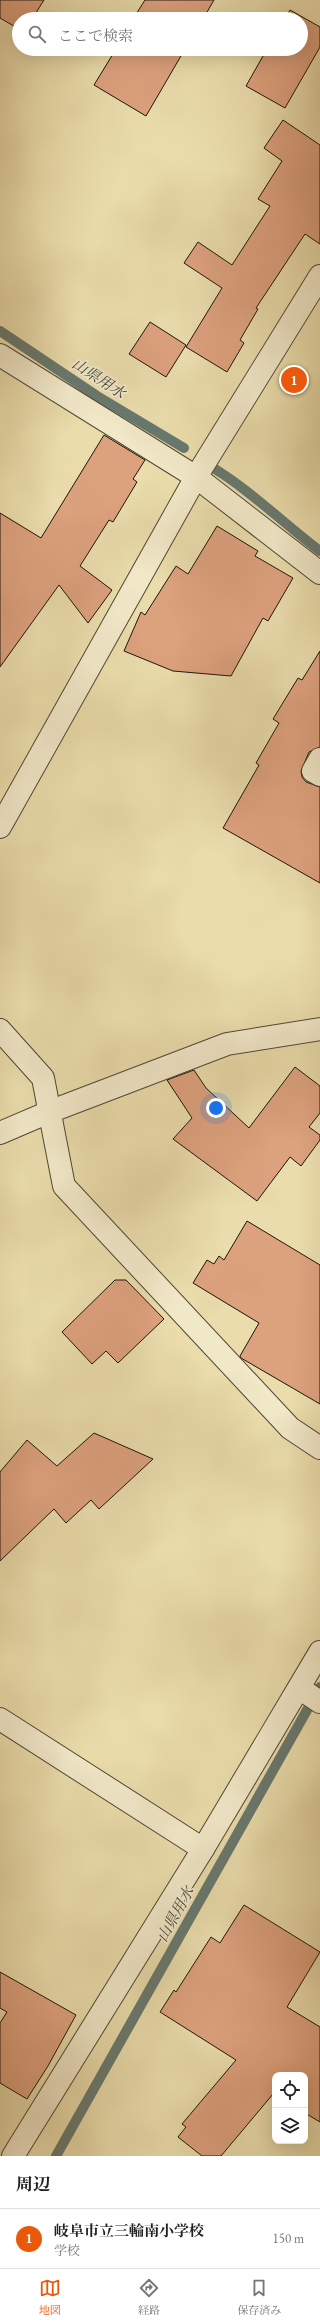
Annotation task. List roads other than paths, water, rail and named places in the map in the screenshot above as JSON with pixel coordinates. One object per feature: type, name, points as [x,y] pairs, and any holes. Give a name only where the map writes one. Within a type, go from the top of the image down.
[{"type":"street","points":[[0,828],[196,477],[320,276]]},
{"type":"street","points":[[0,355],[196,477],[320,573]]},
{"type":"street","points":[[320,759],[313,771],[320,775]]},
{"type":"street","points":[[0,1133],[49,1112],[227,1044],[320,1029]]},
{"type":"street","points":[[0,1030],[43,1078],[64,1186],[290,1428],[320,1448]]},
{"type":"street","points":[[13,2156],[204,1849],[310,1695],[320,1652]]},
{"type":"street","points":[[0,1720],[204,1849]]},
{"type":"waterway","name":"山県用水","points":[[0,331],[97,396],[184,448]]},
{"type":"waterway","name":"山県用水","points":[[210,466],[238,485],[320,551]]},
{"type":"waterway","name":"山県用水","points":[[56,2156],[320,1687]]},
{"type":"place","name":"岐阜市立三輪南小学校","points":[[294,380]]}]
